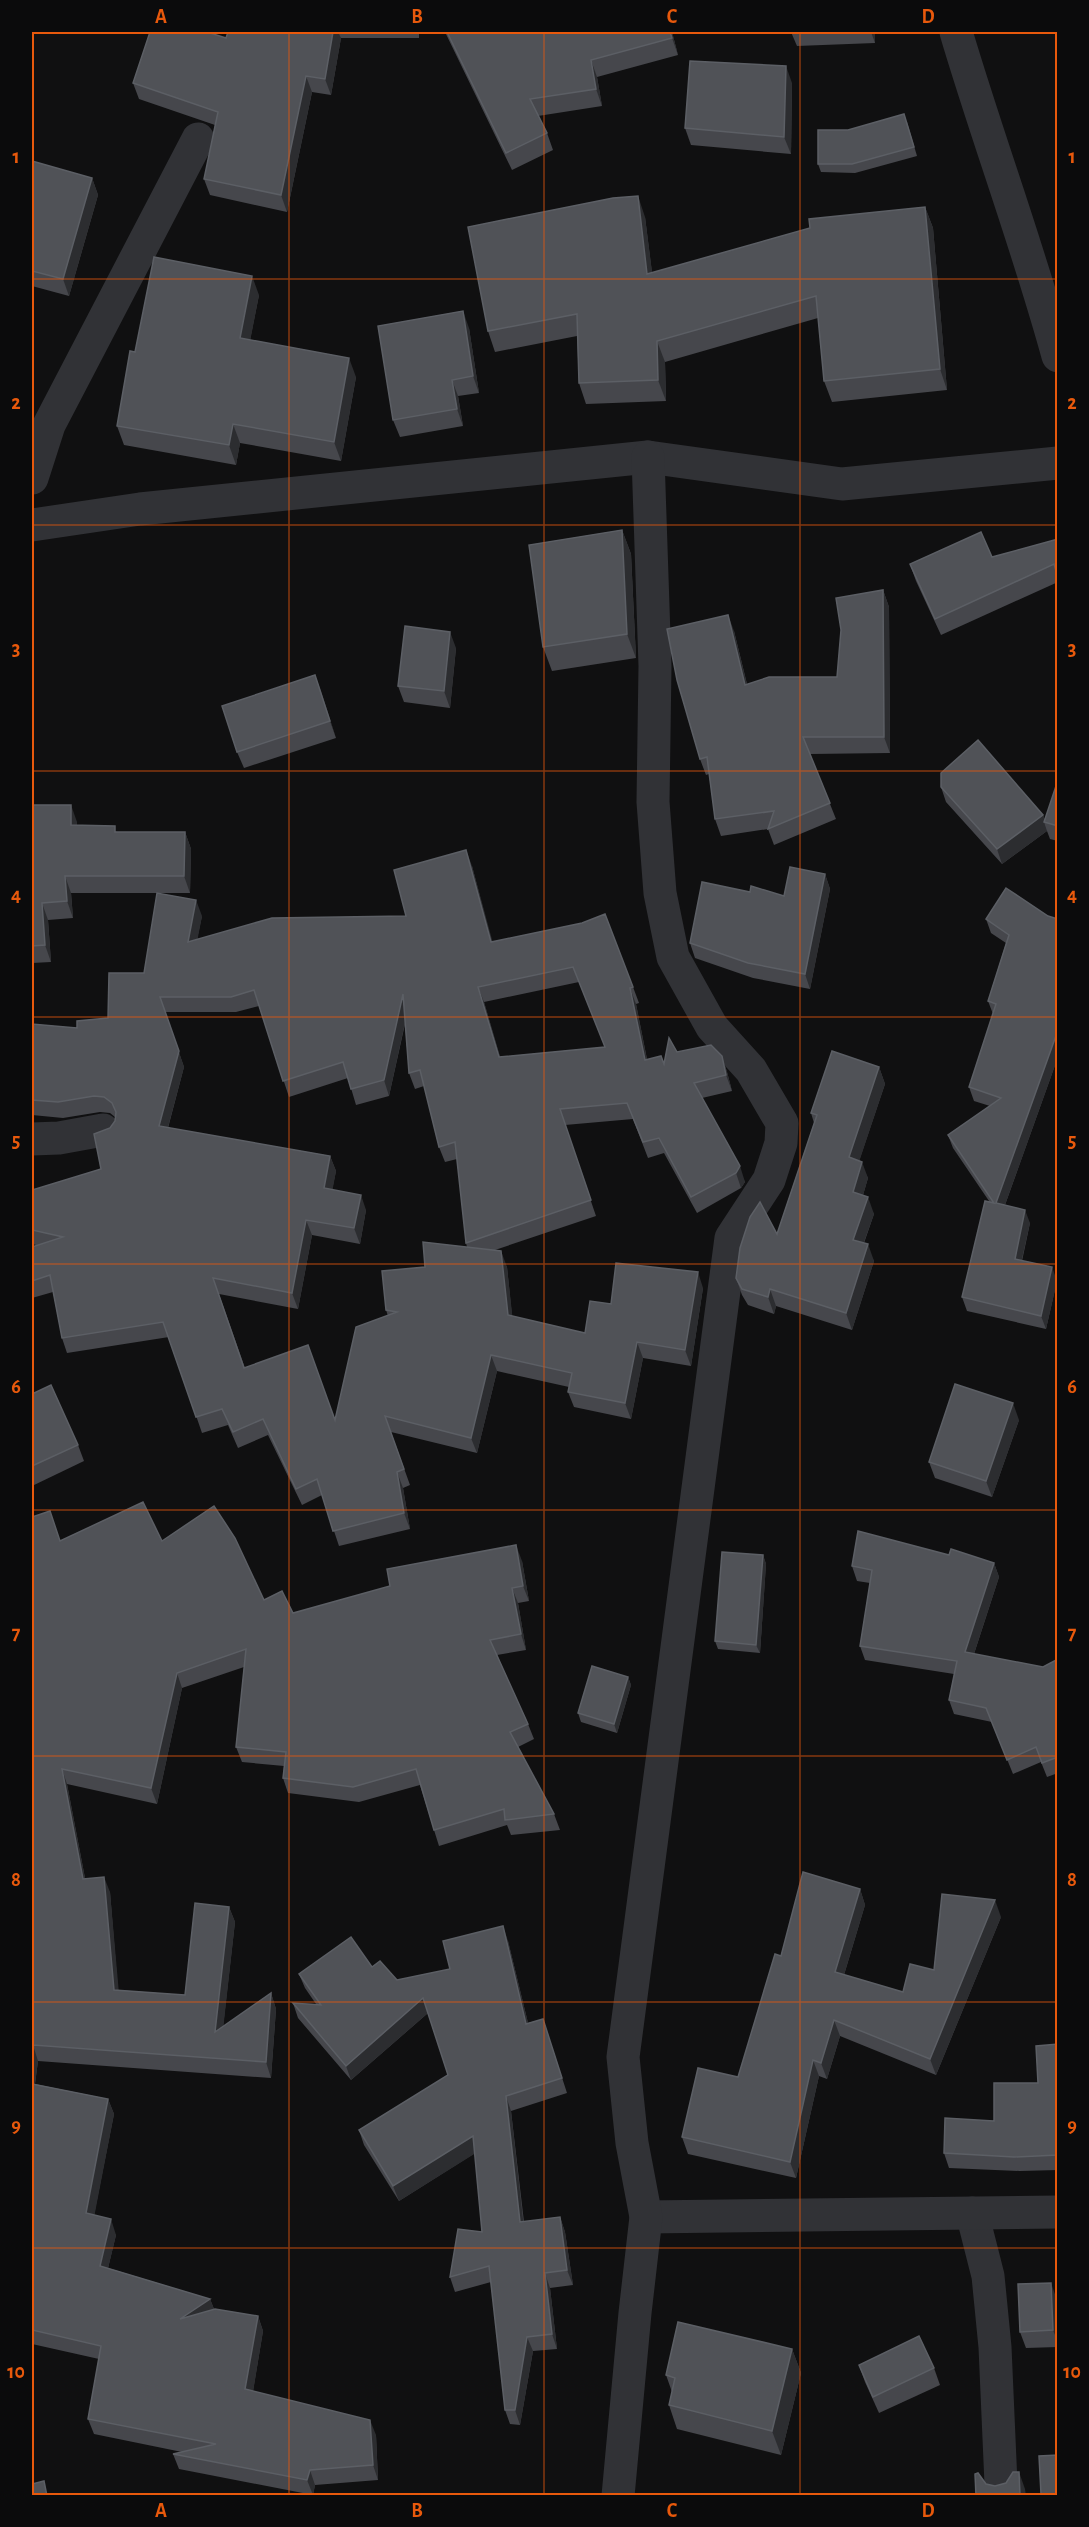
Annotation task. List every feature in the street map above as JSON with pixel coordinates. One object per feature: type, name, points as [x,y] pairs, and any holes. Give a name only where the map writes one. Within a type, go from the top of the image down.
[{"type":"street","points":[[956,32],[978,107],[1036,276],[1058,356]]},
{"type":"street","points":[[32,478],[49,425],[198,139]]},
{"type":"street","points":[[32,525],[141,510],[648,457],[842,484],[1058,463]]},
{"type":"street","points":[[618,2496],[646,2217],[632,2143],[623,2057],[731,1238],[770,1180],[781,1143],[782,1123],[751,1070],[712,1028],[673,957],[660,893],[653,802],[655,666],[648,457]]},
{"type":"street","points":[[32,1139],[59,1138],[103,1130]]},
{"type":"street","points":[[646,2217],[1058,2212]]},
{"type":"street","points":[[972,2213],[988,2276],[995,2347],[1001,2484]]},
{"type":"building","points":[[150,32],[207,32],[226,38],[228,32],[333,32],[325,79],[306,76],[281,195],[204,179],[218,112],[133,83]]},
{"type":"building","points":[[447,32],[670,32],[672,38],[591,60],[596,89],[530,99],[547,133],[506,153]]},
{"type":"building","points":[[690,61],[786,66],[784,137],[685,128]]},
{"type":"building","points":[[904,114],[914,147],[852,164],[818,164],[818,130],[848,130]]},
{"type":"building","points":[[32,161],[92,178],[63,279],[32,271]]},
{"type":"building","points":[[638,196],[647,274],[810,228],[809,219],[925,207],[940,369],[824,381],[816,296],[657,341],[658,380],[579,383],[577,314],[488,331],[468,227],[613,198]]},
{"type":"building","points":[[154,257],[252,276],[240,338],[349,358],[334,442],[233,424],[229,445],[117,426],[130,351],[135,352]]},
{"type":"building","points":[[463,311],[473,376],[452,380],[457,409],[393,420],[378,326]]},
{"type":"building","points":[[622,530],[627,634],[543,647],[529,545]]},
{"type":"building","points":[[981,532],[992,557],[1058,539],[1058,578],[1054,564],[935,619],[910,564]]},
{"type":"building","points":[[883,590],[884,737],[803,737],[830,803],[768,829],[774,811],[715,819],[707,757],[700,759],[677,680],[667,629],[728,615],[745,685],[769,677],[837,677],[841,630],[836,598]]},
{"type":"building","points":[[405,626],[450,632],[444,691],[398,686]]},
{"type":"building","points":[[315,675],[330,721],[237,752],[222,706]]},
{"type":"building","points":[[978,740],[1043,815],[997,849],[941,787],[941,773]]},
{"type":"building","points":[[1058,780],[1058,826],[1044,822]]},
{"type":"building","points":[[32,805],[71,805],[71,825],[115,826],[115,832],[185,832],[184,876],[65,876],[67,901],[42,903],[45,945],[32,946]]},
{"type":"building","points":[[466,850],[491,942],[582,923],[605,914],[633,987],[630,988],[645,1060],[661,1056],[664,1064],[669,1038],[677,1052],[711,1045],[722,1056],[726,1075],[694,1083],[740,1166],[736,1173],[691,1197],[659,1138],[643,1142],[627,1103],[560,1109],[591,1200],[466,1243],[455,1142],[439,1147],[420,1070],[409,1073],[403,994],[384,1080],[351,1089],[343,1062],[283,1081],[254,990],[231,997],[160,997],[179,1051],[159,1126],[330,1156],[324,1188],[361,1195],[354,1228],[306,1220],[292,1293],[213,1278],[244,1368],[308,1345],[335,1420],[356,1327],[397,1312],[386,1310],[382,1271],[425,1267],[423,1242],[501,1251],[508,1315],[585,1333],[590,1301],[611,1304],[616,1263],[698,1272],[685,1350],[637,1342],[625,1403],[568,1392],[572,1373],[491,1355],[471,1438],[385,1416],[404,1469],[397,1472],[404,1513],[333,1531],[317,1479],[296,1489],[263,1419],[233,1432],[222,1409],[196,1417],[163,1322],[62,1338],[50,1275],[32,1281],[32,1247],[63,1237],[32,1230],[32,1190],[101,1169],[94,1134],[110,1128],[115,1121],[116,1112],[112,1103],[104,1097],[94,1096],[58,1102],[32,1100],[32,1024],[77,1028],[77,1021],[108,1018],[109,973],[144,973],[157,893],[196,900],[188,942],[272,918],[406,916],[394,870]],"holes":[[[573,967],[605,1047],[499,1057],[478,987]]]},
{"type":"building","points":[[790,867],[825,874],[805,974],[748,963],[690,943],[702,882],[750,892],[751,886],[784,896]]},
{"type":"building","points":[[1006,888],[1048,916],[1058,919],[1058,1030],[996,1203],[1025,1210],[1015,1259],[1052,1267],[1041,1316],[962,1297],[985,1201],[994,1203],[948,1135],[1001,1098],[969,1087],[996,1004],[988,1001],[1009,935],[986,919]]},
{"type":"building","points":[[832,1051],[879,1067],[849,1157],[862,1162],[853,1192],[868,1197],[853,1240],[868,1244],[846,1313],[770,1289],[768,1297],[742,1289],[736,1278],[740,1248],[750,1217],[760,1202],[777,1234],[817,1115],[811,1113]]},
{"type":"building","points":[[955,1384],[1013,1403],[986,1481],[929,1462]]},
{"type":"building","points":[[51,1385],[78,1445],[32,1466],[32,1394]]},
{"type":"building","points":[[143,1502],[162,1541],[214,1506],[235,1538],[264,1600],[282,1591],[293,1613],[390,1586],[387,1569],[516,1545],[523,1586],[512,1588],[521,1634],[490,1640],[528,1724],[510,1732],[554,1814],[505,1820],[504,1809],[434,1830],[416,1769],[353,1787],[283,1778],[286,1752],[236,1747],[246,1649],[177,1673],[151,1788],[62,1769],[83,1879],[104,1877],[114,1990],[185,1995],[195,1903],[229,1907],[215,2032],[271,1993],[266,2062],[33,2045],[32,2054],[32,1517],[50,1511],[60,1541]]},
{"type":"building","points":[[858,1531],[949,1555],[951,1549],[994,1563],[965,1652],[1043,1667],[1058,1659],[1058,1757],[1042,1763],[1036,1747],[1007,1760],[986,1708],[949,1700],[957,1661],[860,1646],[872,1570],[852,1566]]},
{"type":"building","points":[[722,1552],[763,1555],[756,1645],[715,1641]]},
{"type":"building","points":[[592,1666],[628,1677],[614,1724],[578,1713]]},
{"type":"building","points":[[803,1872],[860,1889],[835,1972],[903,1992],[910,1964],[934,1970],[942,1894],[995,1900],[930,2059],[834,2020],[821,2063],[813,2060],[790,2162],[682,2137],[698,2068],[738,2077],[775,1954],[781,1956]]},
{"type":"building","points":[[503,1926],[526,2024],[543,2019],[562,2078],[506,2096],[520,2222],[560,2217],[567,2270],[545,2273],[552,2334],[527,2337],[515,2410],[505,2410],[489,2266],[450,2277],[458,2229],[482,2232],[473,2136],[393,2186],[359,2130],[448,2075],[423,1998],[346,2066],[293,2003],[321,2005],[299,1974],[351,1937],[372,1967],[380,1961],[397,1980],[450,1969],[443,1941]]},
{"type":"building","points":[[1058,2044],[1058,2155],[1014,2157],[944,2153],[945,2118],[994,2121],[994,2083],[1038,2083],[1036,2046]]},
{"type":"building","points":[[32,2084],[108,2099],[86,2213],[111,2219],[100,2266],[210,2299],[180,2319],[215,2309],[258,2316],[245,2389],[370,2420],[373,2465],[310,2470],[307,2480],[173,2454],[216,2444],[88,2419],[101,2346],[32,2330]]},
{"type":"building","points":[[1051,2283],[1053,2330],[1020,2332],[1018,2284]]},
{"type":"building","points":[[678,2322],[792,2349],[772,2431],[669,2405],[675,2378],[666,2375]]},
{"type":"building","points":[[919,2336],[934,2368],[873,2397],[859,2365]]},
{"type":"building","points":[[1058,2455],[1058,2494],[1041,2494],[1039,2456]]},
{"type":"building","points":[[1013,2472],[1019,2472],[1020,2496],[976,2496],[975,2474],[978,2473],[986,2484],[995,2486],[1006,2483]]},
{"type":"building","points":[[44,2481],[47,2496],[32,2496],[32,2484]]}]
